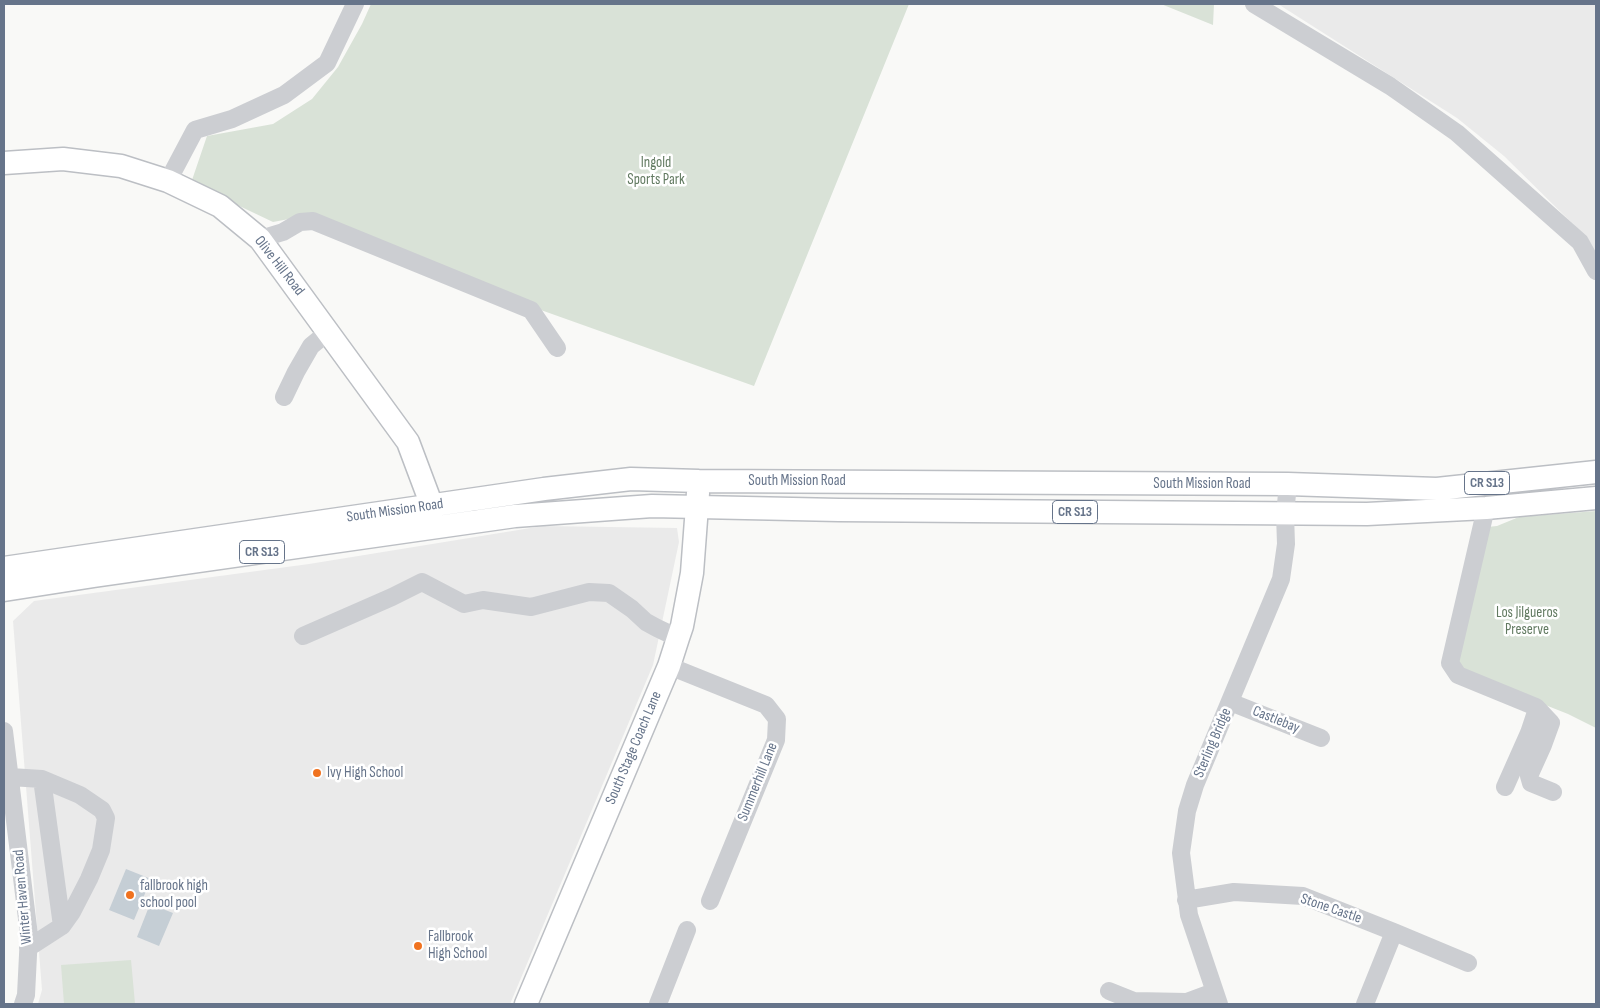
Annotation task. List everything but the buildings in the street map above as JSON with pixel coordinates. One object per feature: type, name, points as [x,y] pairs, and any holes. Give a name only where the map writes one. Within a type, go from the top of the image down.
[{"type":"main road","name":"Olive Hill Road","points":[[4,163],[63,159],[121,166],[168,181],[220,206],[260,239],[408,442],[432,506],[431,529]]},
{"type":"main road","name":"South Mission Road","points":[[4,568],[631,479],[1288,484],[1438,488],[1596,472]]},
{"type":"main road","name":"South Stage Coach Lane","points":[[526,1004],[669,666],[682,626],[692,573],[699,481]]},
{"type":"main road","name":"South Mission Road","points":[[4,590],[524,516],[652,506],[839,510],[1367,514],[1486,508],[1596,498]]},
{"type":"street","points":[[168,181],[195,130],[232,120],[284,95],[327,63],[355,4]]},
{"type":"street","points":[[1254,4],[1390,86],[1457,132],[1580,242],[1596,271]]},
{"type":"street","points":[[260,239],[284,232],[300,222],[313,221],[531,310],[557,348]]},
{"type":"street","points":[[284,397],[311,346],[328,332]]},
{"type":"street","name":"Sterling Bridge","points":[[1216,998],[1189,915],[1181,853],[1187,811],[1195,785],[1281,579],[1286,544],[1285,514],[1288,484]]},
{"type":"street","points":[[1486,508],[1450,663],[1458,675],[1536,707],[1551,723],[1529,776],[1531,782],[1553,792]]},
{"type":"street","points":[[304,636],[422,582],[464,604],[483,600],[532,607],[589,592],[609,593],[632,609],[646,622],[678,638]]},
{"type":"street","name":"Summerhill Lane","points":[[669,666],[766,705],[777,719],[776,740],[710,901]]},
{"type":"street","name":"Castlebay","points":[[1230,702],[1321,738]]},
{"type":"street","points":[[1505,787],[1538,709]]},
{"type":"street","name":"Winter Haven Road","points":[[4,731],[10,832],[29,935],[26,995],[23,1004]]},
{"type":"street","points":[[7,778],[42,779],[80,795],[102,810],[106,818],[101,850],[72,912],[62,926],[28,948]]},
{"type":"street","points":[[42,779],[62,926]]},
{"type":"street","name":"Stone Castle","points":[[1186,900],[1234,892],[1303,896],[1468,963]]},
{"type":"street","points":[[658,1004],[687,930]]},
{"type":"street","points":[[1365,1004],[1394,932]]},
{"type":"street","points":[[1109,991],[1134,1001],[1187,1002],[1216,998]]},
{"type":"shaded area","points":[[1278,4],[1596,4],[1596,253],[1582,233],[1504,156],[1457,118]]},
{"type":"shaded area","name":"Ivy High School","points":[[543,526],[677,528],[679,542],[653,665],[510,1004],[38,1004],[42,990],[13,621],[34,601],[309,564]]},
{"type":"shaded area","name":"fallbrook high school pool","points":[[126,869],[151,879],[134,920],[109,910]]},
{"type":"shaded area","points":[[150,904],[173,913],[159,946],[137,937]]},
{"type":"green space","name":"Ingold Sports Park","points":[[371,4],[909,4],[754,386],[538,309],[305,216],[273,222],[191,183],[207,136],[273,124],[312,99],[338,67]]},
{"type":"green space","points":[[1161,4],[1214,4],[1213,25]]},
{"type":"green space","name":"Los Jilgueros Preserve","points":[[1596,511],[1596,728],[1568,714],[1442,664],[1477,528],[1497,526],[1519,517]]},
{"type":"green space","points":[[131,960],[135,1004],[64,1004],[61,965]]},
{"type":"place","name":"Ivy High School","points":[[317,773]]},
{"type":"place","name":"fallbrook high school pool","points":[[130,895]]},
{"type":"place","name":"Fallbrook High School","points":[[418,946]]}]
